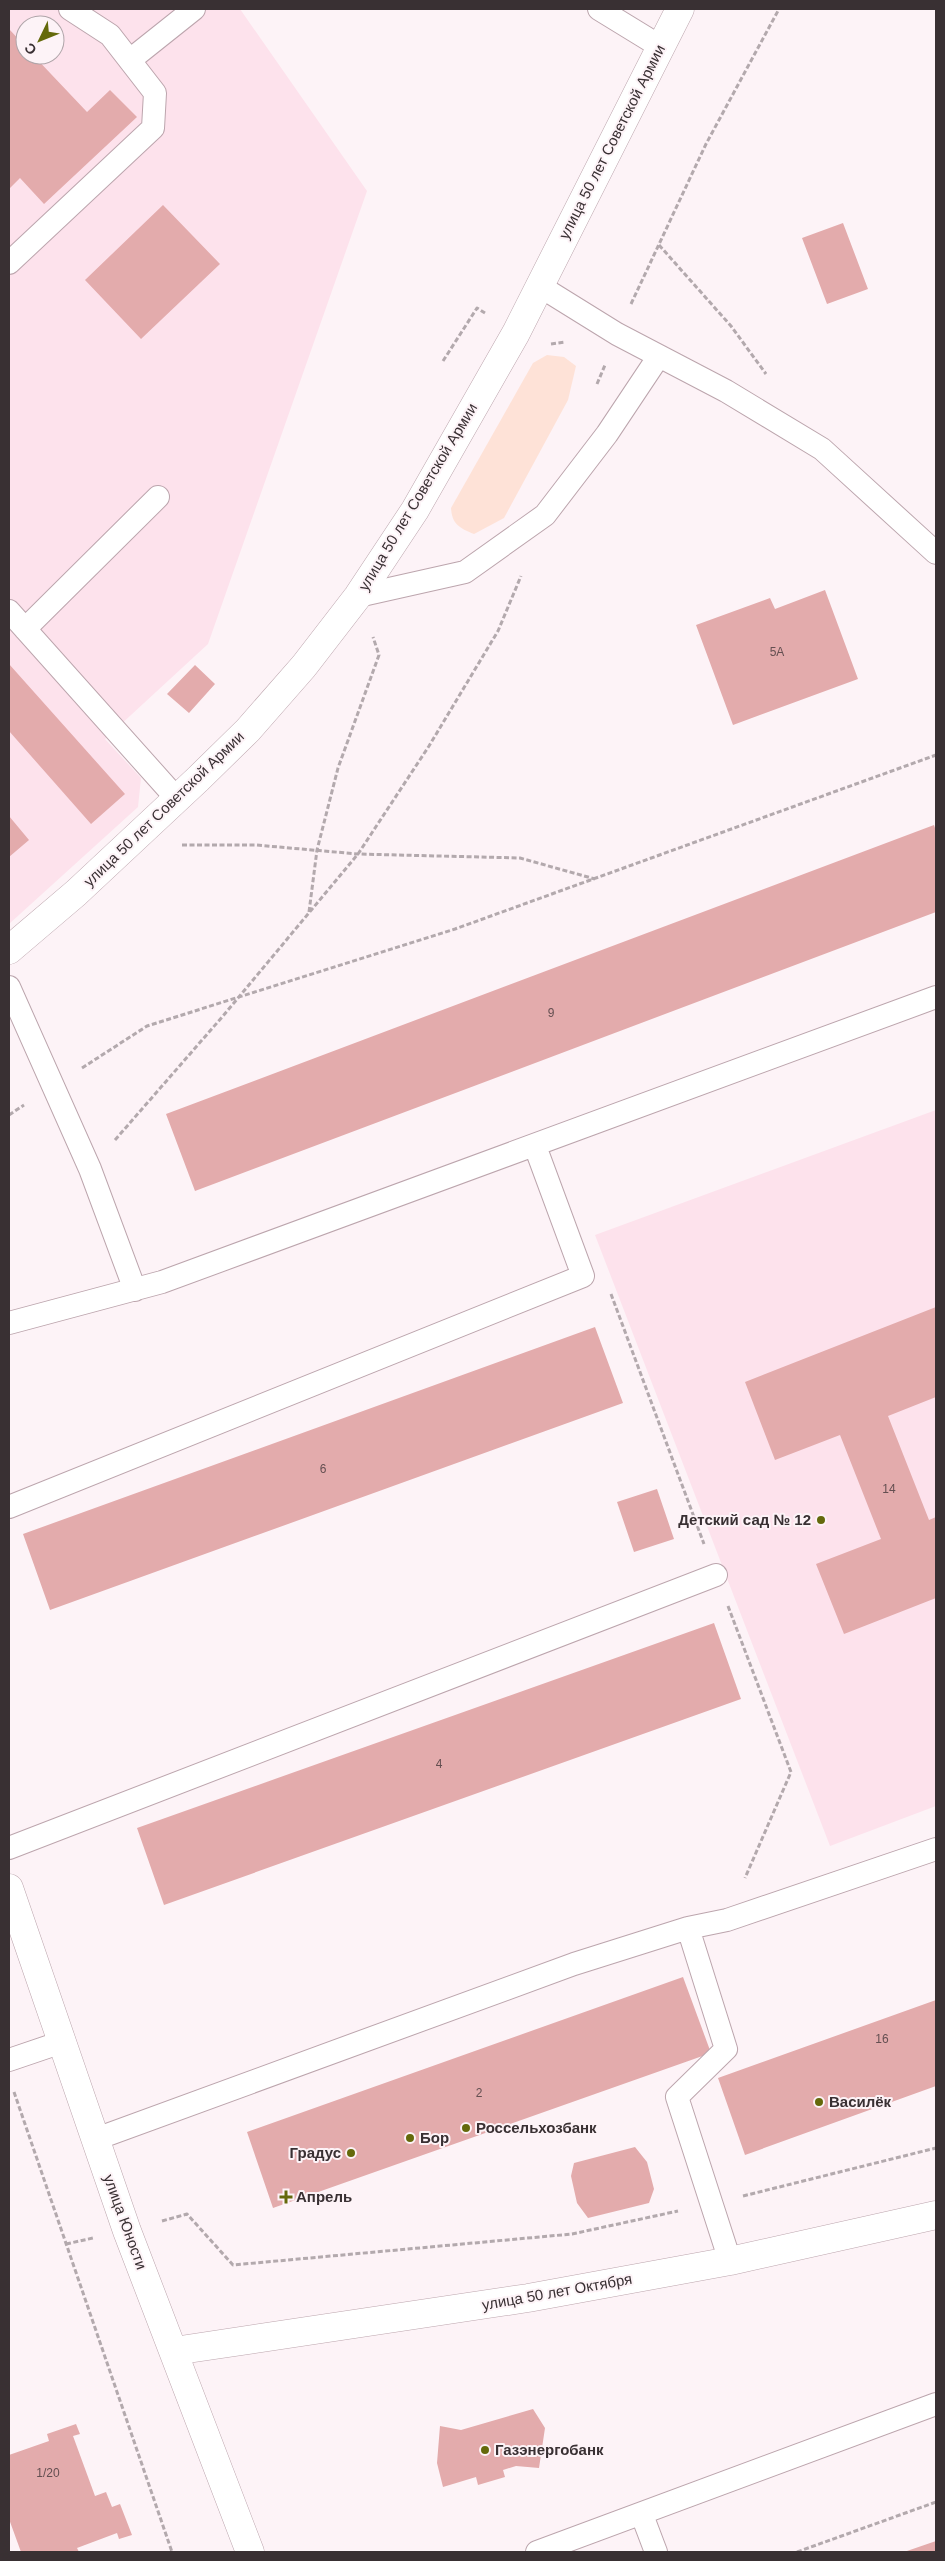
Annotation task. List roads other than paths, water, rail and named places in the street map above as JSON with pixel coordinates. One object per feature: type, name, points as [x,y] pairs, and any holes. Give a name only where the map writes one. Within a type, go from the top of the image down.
[{"type":"street","name":"улица 50 лет Советской Армии","points":[[9,950],[145,829],[248,730],[304,666],[358,596],[415,510],[516,333],[538,286],[680,9]]},
{"type":"street","name":"улица Юности","points":[[9,1888],[127,2231],[250,2552]]},
{"type":"street","name":"улица 50 лет Октября","points":[[174,2351],[528,2298],[730,2261],[936,2215]]},
{"type":"lane","points":[[9,263],[153,128],[155,93],[110,35],[70,9]]},
{"type":"lane","points":[[130,60],[194,9]]},
{"type":"lane","points":[[599,9],[661,47]]},
{"type":"lane","points":[[538,286],[617,334],[726,391],[822,448],[936,553]]},
{"type":"lane","points":[[358,596],[465,572],[545,515],[607,434],[659,356]]},
{"type":"lane","points":[[25,629],[158,497]]},
{"type":"lane","points":[[9,612],[176,799]]},
{"type":"lane","points":[[9,987],[90,1169],[135,1290]]},
{"type":"lane","points":[[9,1323],[171,1279],[936,997]]},
{"type":"lane","points":[[9,1508],[582,1276],[535,1146]]},
{"type":"lane","points":[[9,1848],[716,1575]]},
{"type":"lane","points":[[96,2139],[574,1964],[688,1928],[727,1920],[936,1849]]},
{"type":"lane","points":[[688,1928],[726,2049],[677,2097],[730,2261]]},
{"type":"lane","points":[[9,2060],[62,2042]]},
{"type":"lane","points":[[537,2552],[642,2515],[936,2404]]},
{"type":"lane","points":[[642,2515],[656,2552]]},
{"type":"place","name":"Детский сад № 12","points":[[821,1520]]},
{"type":"place","name":"Василёк","points":[[819,2102]]},
{"type":"place","name":"Россельхозбанк","points":[[466,2128]]},
{"type":"place","name":"Бор","points":[[410,2138]]},
{"type":"place","name":"Градус","points":[[351,2153]]},
{"type":"place","name":"Апрель","points":[[286,2197]]},
{"type":"place","name":"Газэнергобанк","points":[[485,2450]]}]
